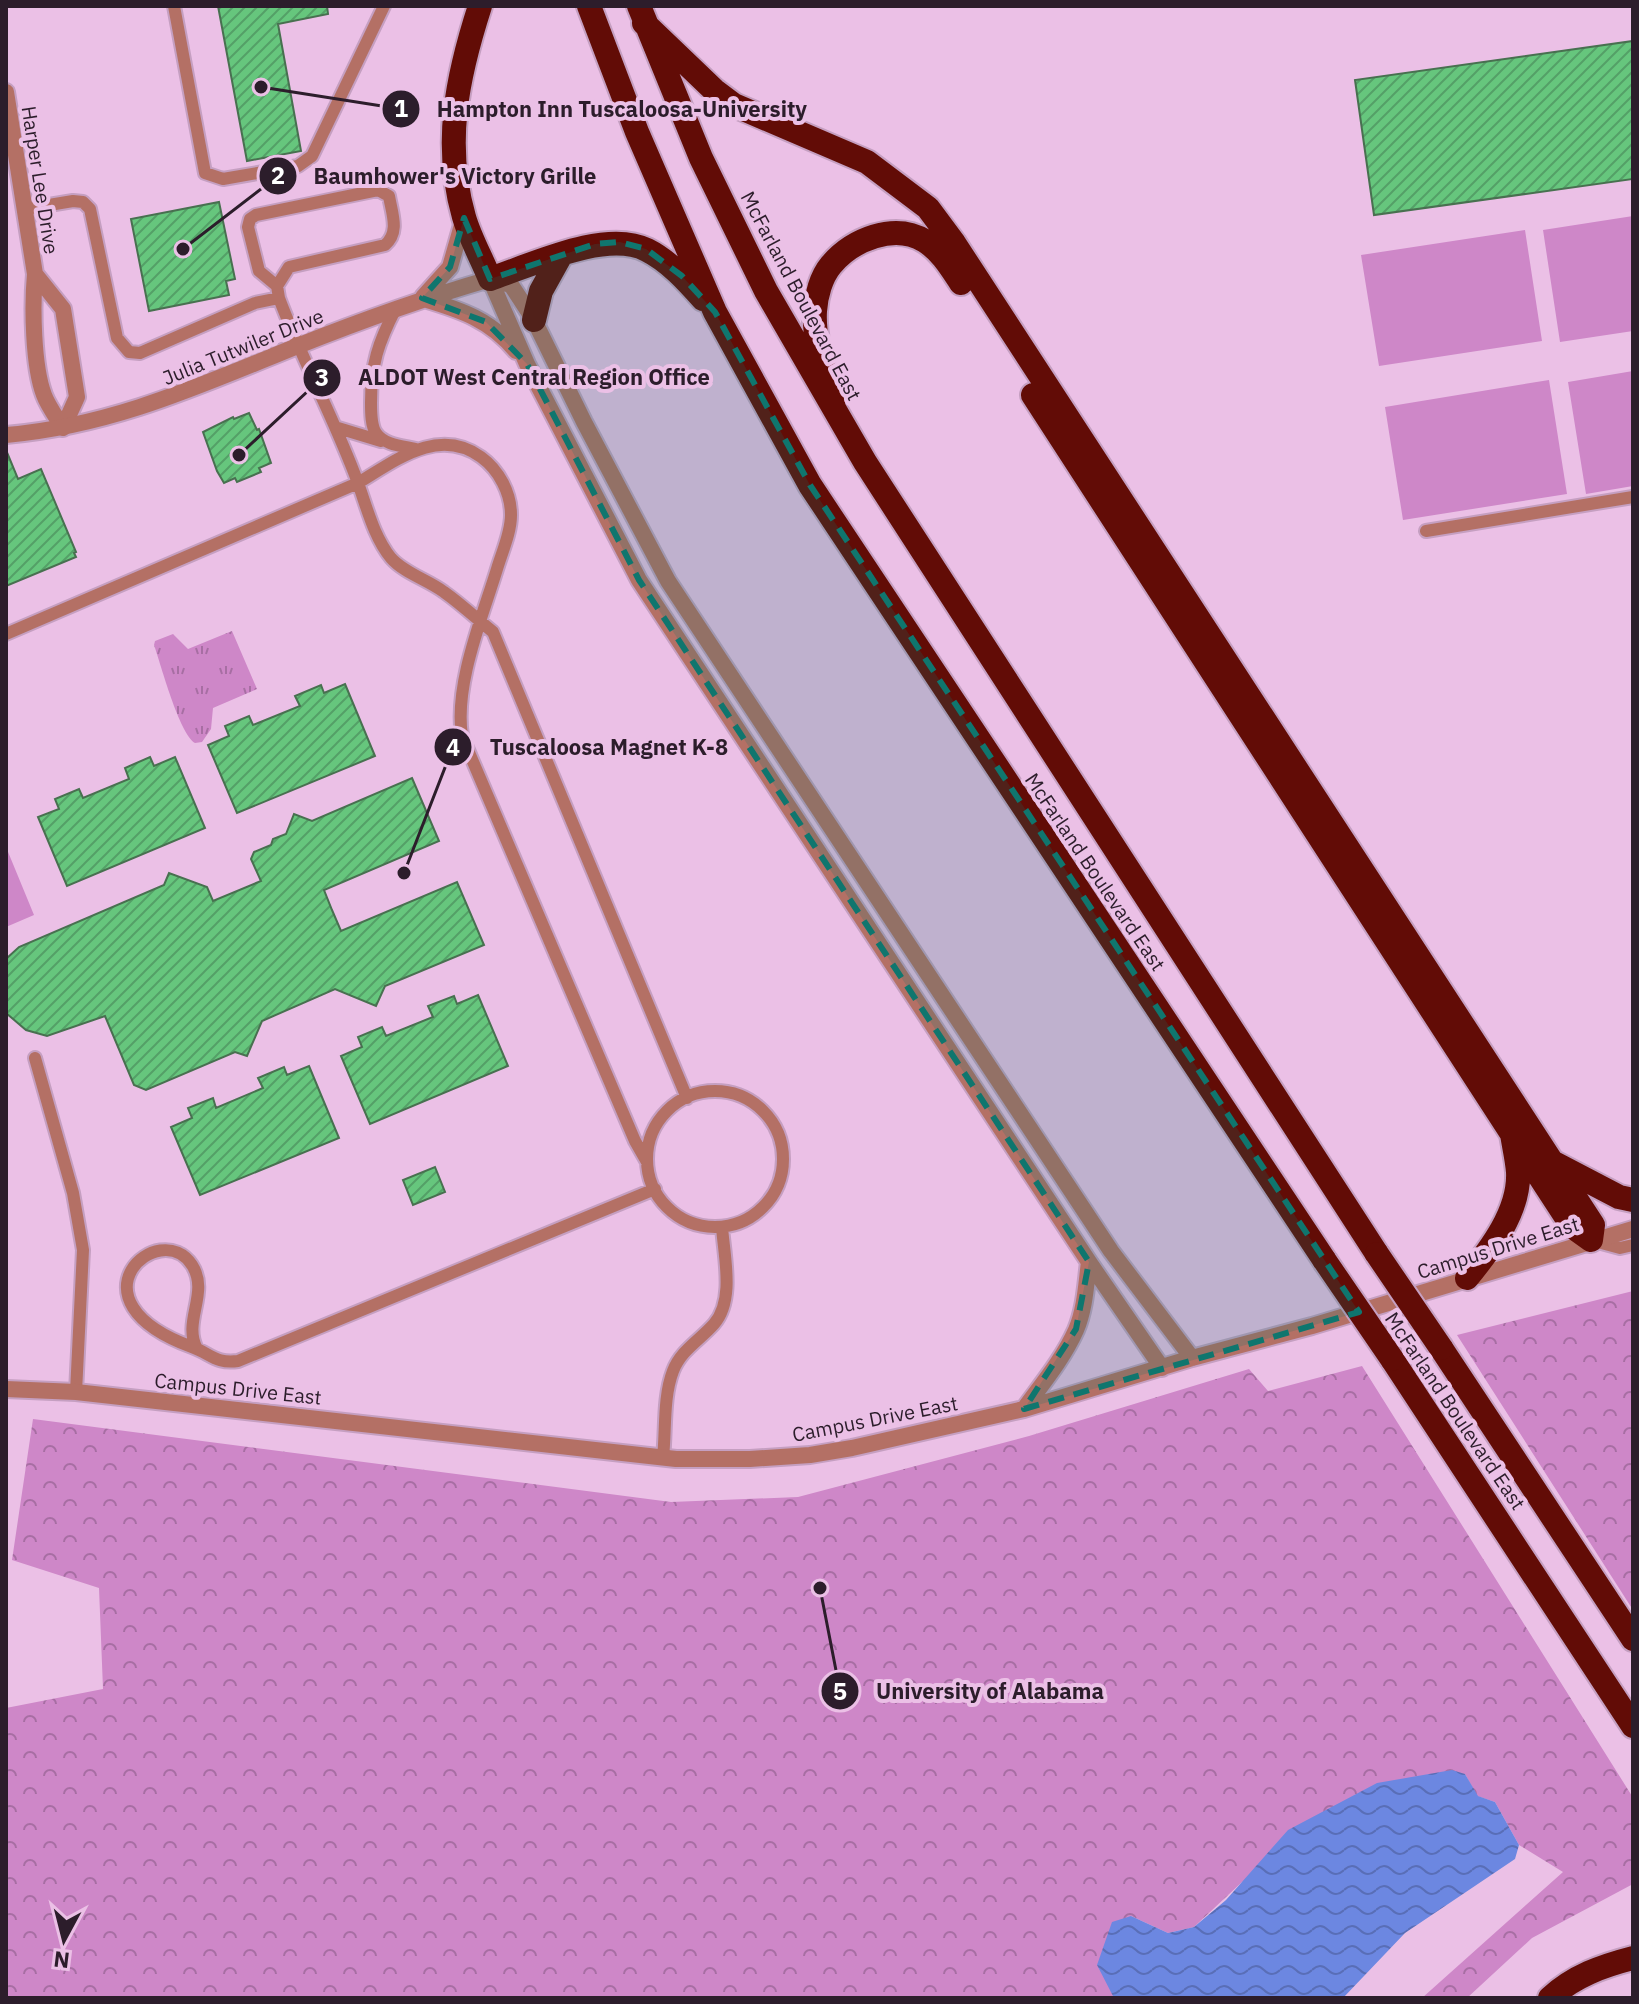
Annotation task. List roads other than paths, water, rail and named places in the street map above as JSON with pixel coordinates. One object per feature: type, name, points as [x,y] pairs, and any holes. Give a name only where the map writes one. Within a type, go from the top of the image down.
[{"type":"highway","points":[[480,6],[465,51],[452,123],[455,171],[464,218],[490,279],[595,244],[620,242],[646,249],[682,276],[715,312]]},
{"type":"highway","name":"McFarland Boulevard East","points":[[589,6],[637,132],[715,312],[810,485],[1633,1726]]},
{"type":"highway","points":[[642,14],[714,90],[734,105],[867,162],[928,208],[954,243],[1593,1225],[1591,1240],[1566,1217],[945,259],[923,240],[896,233],[867,237],[829,266],[819,289],[815,313],[817,339],[834,408]]},
{"type":"highway","name":"McFarland Boulevard East","points":[[642,14],[701,158],[766,291],[874,476],[1377,1254],[1633,1639]]},
{"type":"highway","points":[[534,320],[541,291],[561,255]]},
{"type":"highway","points":[[1467,1278],[1491,1248],[1512,1205],[1518,1174],[1512,1134]]},
{"type":"highway","points":[[1552,1162],[1619,1197],[1633,1200]]},
{"type":"highway","points":[[1559,1993],[1604,1966],[1633,1958]]},
{"type":"street","name":"Harper Lee Drive","points":[[6,92],[35,274],[32,301],[39,370],[44,395],[63,428]]},
{"type":"street","points":[[464,218],[450,267],[422,298],[462,310],[486,322],[505,338],[527,364]]},
{"type":"street","name":"Harper Lee Drive","points":[[35,274],[63,309],[77,397],[63,428]]},
{"type":"street","points":[[490,279],[511,285],[534,320],[668,581],[1111,1251],[1192,1358]]},
{"type":"street","points":[[490,279],[527,364],[639,580],[1162,1368]]},
{"type":"street","name":"Julia Tutwiler Drive","points":[[6,435],[63,428],[138,409],[422,298],[490,279]]},
{"type":"street","name":"Campus Drive East","points":[[6,1389],[76,1392],[663,1458],[750,1459],[810,1455],[1024,1409],[1633,1229]]},
{"type":"street","points":[[1024,1409],[1061,1358],[1076,1329],[1089,1262]]},
{"type":"lane","points":[[174,6],[205,173],[223,179],[298,166],[312,156],[384,6]]},
{"type":"lane","points":[[25,209],[73,201],[83,202],[90,209],[117,338],[129,352],[140,353],[278,292],[289,267],[385,245],[392,239],[395,226],[389,196],[378,190],[256,215],[250,219],[248,227],[259,271],[278,292],[297,346],[338,428],[379,541],[394,561],[444,592],[493,632],[687,1098]]},
{"type":"lane","points":[[389,443],[376,433],[371,415],[371,372],[378,346],[396,308]]},
{"type":"lane","points":[[338,428],[416,449]]},
{"type":"lane","points":[[6,634],[358,483],[416,449],[446,444],[471,451],[490,465],[507,491],[509,526],[481,622],[459,716],[462,736],[635,1141],[647,1162],[655,1189],[679,1217],[700,1225],[722,1227],[744,1220],[763,1208],[776,1189],[783,1167],[782,1144],[773,1123],[758,1106],[737,1095],[715,1091],[674,1104],[658,1121],[649,1140],[647,1162]]},
{"type":"lane","points":[[1426,531],[1633,497]]},
{"type":"lane","points":[[35,1058],[73,1193],[83,1250],[76,1392]]},
{"type":"lane","points":[[197,1349],[191,1336],[199,1291],[196,1272],[185,1257],[173,1252],[160,1251],[136,1261],[129,1273],[127,1297],[132,1310],[181,1344],[225,1363],[238,1361],[655,1189]]},
{"type":"lane","points":[[663,1458],[673,1370],[683,1354],[715,1324],[723,1311],[726,1293],[722,1227]]},
{"type":"lane","points":[[1591,1240],[1620,1248],[1633,1245]]},
{"type":"water","points":[[1452,1770],[1465,1774],[1478,1796],[1495,1802],[1519,1845],[1515,1859],[1405,1933],[1343,1998],[1114,1998],[1097,1965],[1112,1922],[1131,1916],[1168,1933],[1194,1927],[1226,1900],[1288,1830],[1377,1783]]},
{"type":"place","name":"Hampton Inn Tuscaloosa-University","points":[[261,87]]},
{"type":"place","name":"Baumhower's Victory Grille","points":[[183,249]]},
{"type":"place","name":"ALDOT West Central Region Office","points":[[239,455]]},
{"type":"place","name":"Tuscaloosa Magnet K-8","points":[[404,873]]},
{"type":"place","name":"University of Alabama","points":[[820,1588]]}]
